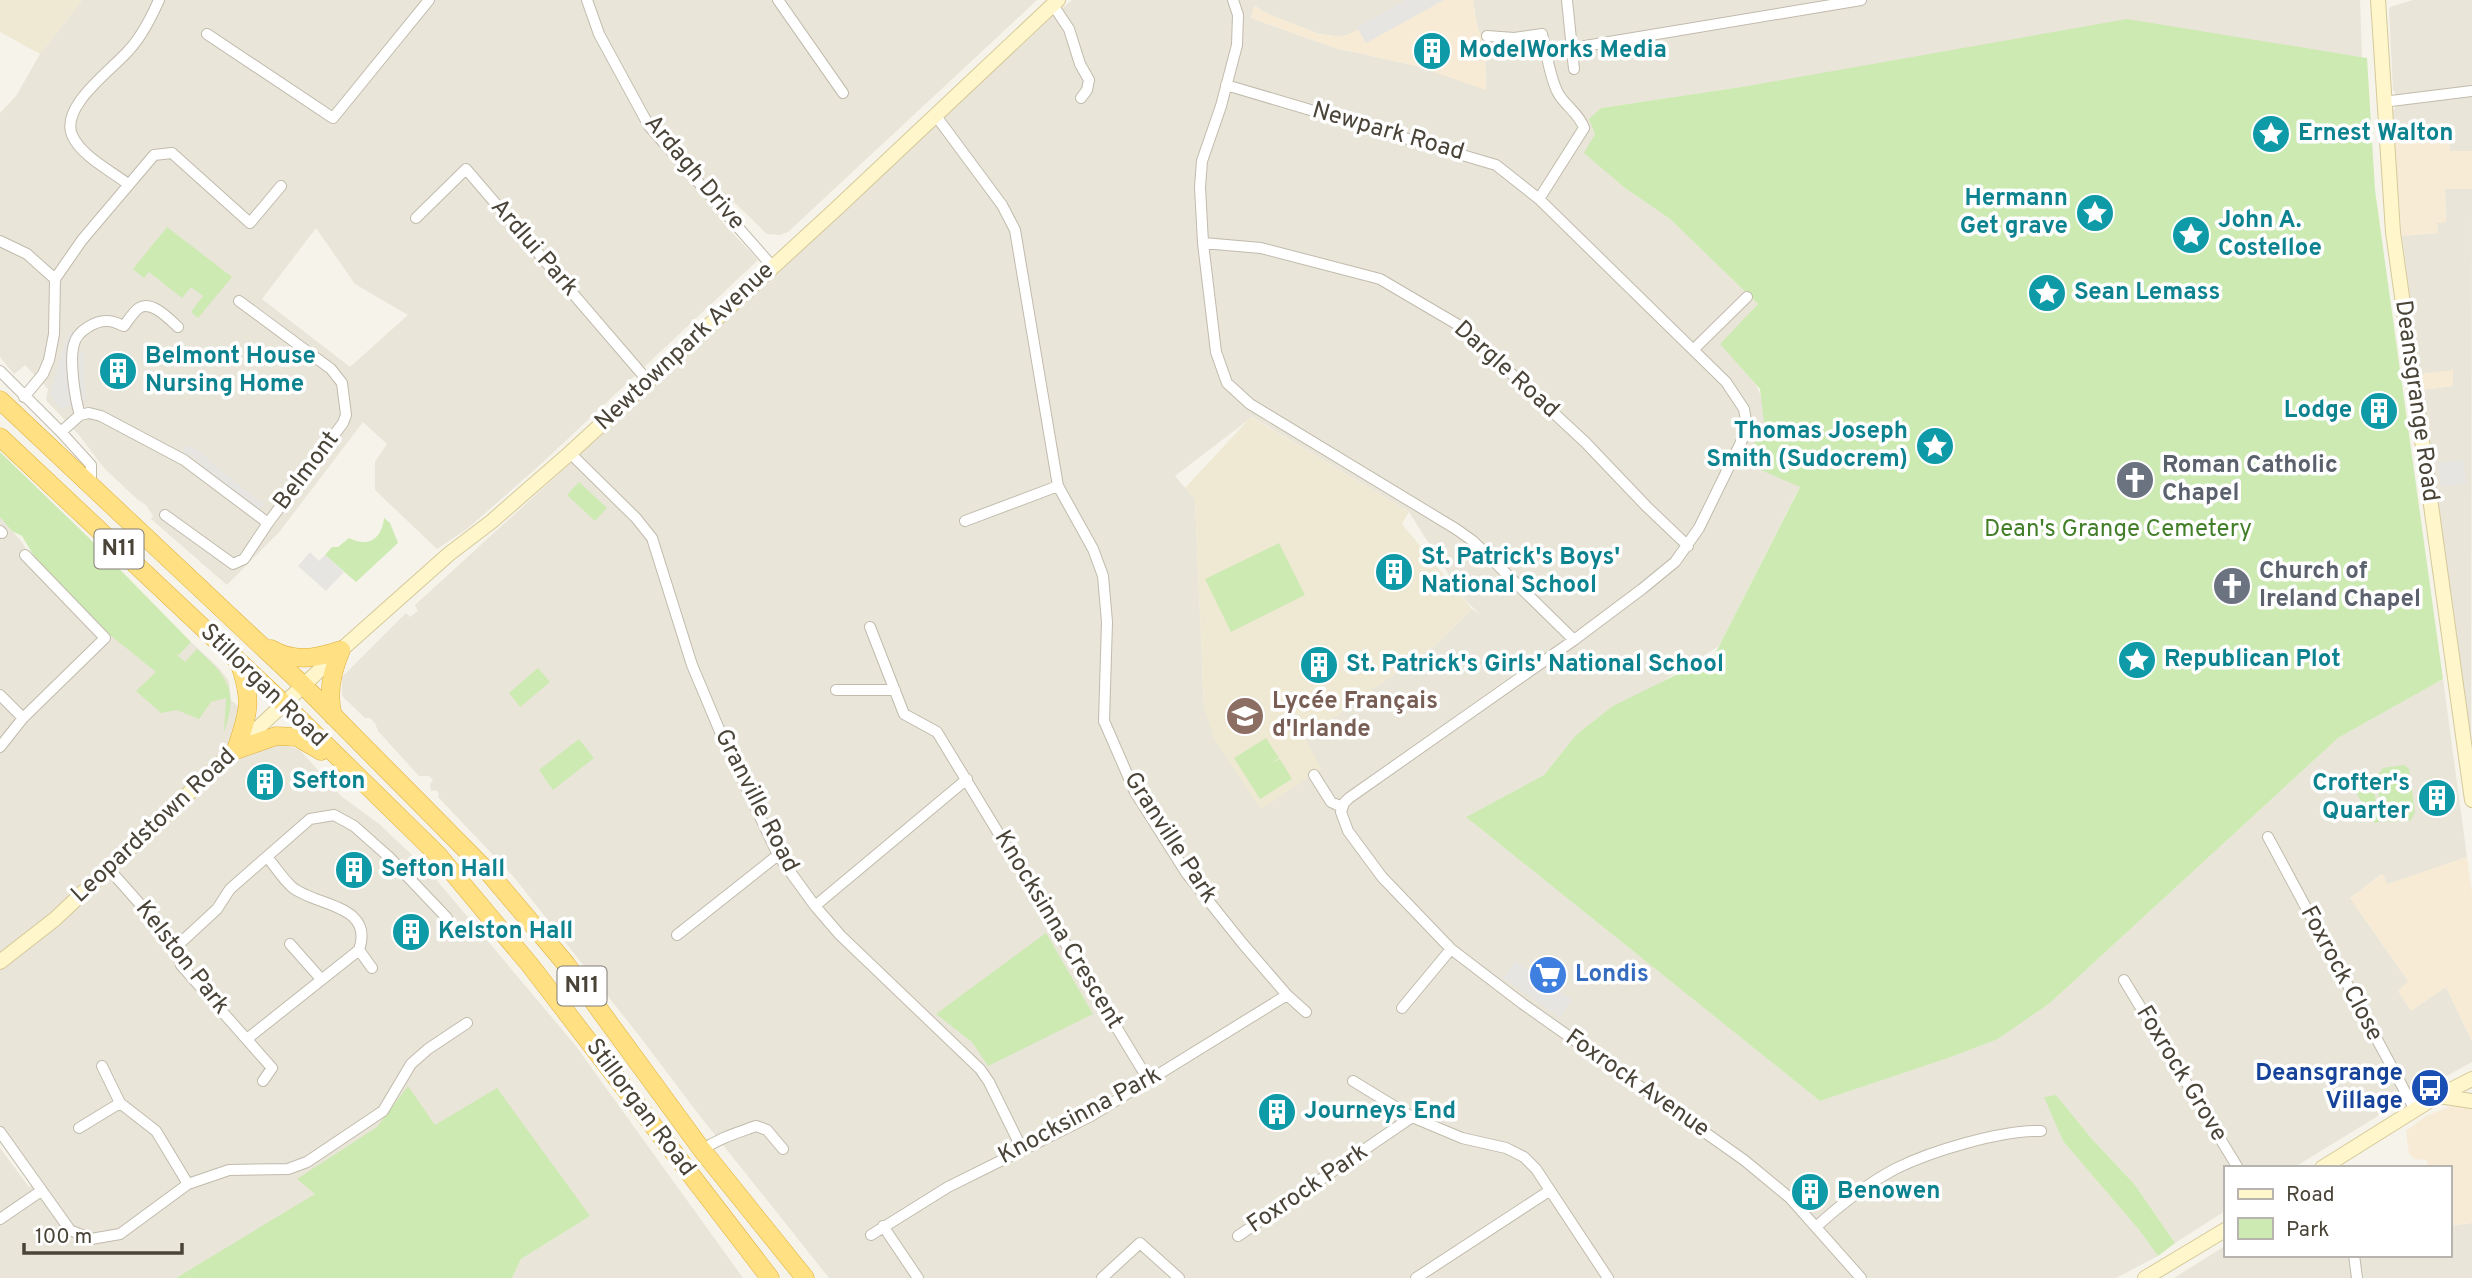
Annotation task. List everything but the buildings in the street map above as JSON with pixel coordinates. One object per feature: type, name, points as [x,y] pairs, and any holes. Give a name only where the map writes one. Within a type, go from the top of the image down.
[{"type":"highway","name":"N11","points":[[0,400],[92,484]]},
{"type":"highway","name":"Stillorgan Road","points":[[0,437],[283,703],[438,855],[594,1047],[770,1278]]},
{"type":"highway","name":"Stillorgan Road","points":[[92,484],[303,685],[383,768],[427,808],[516,904],[566,964],[702,1150],[805,1278]]},
{"type":"highway","name":"N11","points":[[259,643],[280,654],[299,659],[341,650]]},
{"type":"highway","points":[[333,716],[330,690],[341,650]]},
{"type":"highway","points":[[236,750],[249,708],[248,687],[238,662]]},
{"type":"highway","name":"N11","points":[[236,750],[276,736],[297,737],[340,761]]},
{"type":"main road","name":"Deansgrange Road","points":[[2380,1],[2384,102],[2396,254],[2472,800]]},
{"type":"main road","name":"Newtownpark Avenue","points":[[303,685],[449,554],[491,522],[570,453],[1056,2]]},
{"type":"main road","name":"Leopardstown Road","points":[[0,962],[55,919],[303,685]]},
{"type":"main road","points":[[2340,1163],[2415,1110],[2472,1079]]},
{"type":"main road","points":[[2439,1096],[2472,1101]]},
{"type":"main road","points":[[2145,1278],[2224,1231]]},
{"type":"street","points":[[128,184],[79,148],[70,125],[75,109],[89,90],[129,50],[150,20],[159,0]]},
{"type":"street","points":[[208,34],[333,118],[429,0]]},
{"type":"street","name":"Ardagh Drive","points":[[587,0],[599,34],[649,126],[772,266]]},
{"type":"street","points":[[778,0],[843,93]]},
{"type":"street","points":[[1233,0],[1238,29],[1226,85],[1202,161],[1200,187],[1203,243],[1216,352],[1227,383],[1250,404],[1465,535],[1501,566],[1574,640]]},
{"type":"street","points":[[1567,0],[1574,69]]},
{"type":"street","points":[[1573,48],[1861,0]]},
{"type":"street","points":[[1056,2],[1089,80],[1087,90],[1081,98]]},
{"type":"street","points":[[1488,36],[1514,38],[1542,34],[1557,91],[1582,120],[1584,128],[1539,199]]},
{"type":"street","name":"Newpark Road","points":[[1226,85],[1496,165],[1539,199],[1726,382],[1744,410],[1744,436],[1688,546]]},
{"type":"street","points":[[2384,102],[2472,91]]},
{"type":"street","name":"Granville Park","points":[[936,116],[1002,205],[1015,230],[1058,486],[1093,549],[1102,576],[1107,622],[1104,721],[1135,792],[1187,874],[1243,944],[1287,995],[1306,1012]]},
{"type":"street","points":[[24,397],[43,374],[49,360],[54,334],[55,279],[82,240],[154,155],[172,153],[250,223],[281,186]]},
{"type":"street","name":"Ardlui Park","points":[[415,218],[466,169],[648,381]]},
{"type":"street","points":[[0,241],[27,254],[55,279]]},
{"type":"street","name":"Dargle Road","points":[[1203,243],[1261,248],[1380,279],[1460,326],[1585,442],[1688,546]]},
{"type":"street","points":[[1693,350],[1747,297]]},
{"type":"street","name":"Belmont","points":[[165,515],[233,564],[244,559],[343,423],[346,415],[342,383],[331,369],[239,301]]},
{"type":"street","points":[[61,432],[80,415],[73,387],[74,343],[84,330],[93,324],[107,321],[124,326],[139,308],[148,306],[178,327]]},
{"type":"street","points":[[0,371],[91,465],[92,484]]},
{"type":"street","name":"Belmont","points":[[80,415],[89,413],[101,416],[184,460],[268,523]]},
{"type":"street","name":"Granville Road","points":[[570,453],[636,518],[652,538],[692,665],[778,855],[840,935],[979,1069],[989,1082],[1022,1149]]},
{"type":"street","points":[[965,521],[1058,486]]},
{"type":"street","points":[[1314,775],[1331,802],[1342,807],[1349,798],[1642,590],[1675,562],[1688,546]]},
{"type":"street","points":[[0,747],[23,718],[105,638],[25,555]]},
{"type":"street","points":[[836,690],[895,691],[870,627]]},
{"type":"street","name":"Knocksinna Crescent","points":[[895,691],[904,714],[937,733],[967,779],[1149,1081]]},
{"type":"street","points":[[0,695],[23,718]]},
{"type":"street","points":[[815,906],[967,779]]},
{"type":"street","name":"Foxrock Avenue","points":[[1342,807],[1343,821],[1361,850],[1382,877],[1451,949],[1505,991],[1744,1160],[1790,1198],[1861,1278]]},
{"type":"street","points":[[177,946],[217,909],[230,889],[310,819],[334,815],[354,826],[389,857],[447,918]]},
{"type":"street","name":"Foxrock Close","points":[[2268,837],[2415,1110]]},
{"type":"street","points":[[677,935],[778,855]]},
{"type":"street","points":[[247,1039],[359,950],[362,940],[361,927],[354,919],[338,906],[293,888],[267,857]]},
{"type":"street","name":"Kelston Park","points":[[108,869],[177,946],[181,965],[272,1068],[263,1081]]},
{"type":"street","points":[[290,944],[321,979]]},
{"type":"street","points":[[1402,1007],[1451,949]]},
{"type":"street","points":[[359,950],[372,968]]},
{"type":"street","name":"Foxrock Grove","points":[[2124,980],[2237,1166]]},
{"type":"street","name":"Knocksinna Park","points":[[872,1235],[948,1186],[1091,1116],[1287,995]]},
{"type":"street","points":[[0,1132],[70,1230],[91,1239],[120,1234],[188,1184],[229,1170],[288,1169],[307,1162],[383,1111],[411,1064],[467,1023]]},
{"type":"street","points":[[102,1066],[120,1102],[156,1131],[188,1184]]},
{"type":"street","points":[[1353,1081],[1412,1118],[1462,1138],[1506,1147],[1524,1157],[1536,1169],[1608,1278]]},
{"type":"street","points":[[79,1128],[120,1102]]},
{"type":"street","name":"Foxrock Park","points":[[1238,1236],[1412,1118]]},
{"type":"street","points":[[702,1150],[720,1138],[756,1126],[767,1130],[783,1149]]},
{"type":"street","points":[[1816,1227],[1895,1169],[1977,1141],[2019,1130],[2041,1131]]},
{"type":"street","points":[[0,1219],[41,1191]]},
{"type":"street","points":[[1416,1278],[1549,1191]]},
{"type":"street","points":[[883,1226],[918,1278]]},
{"type":"street","points":[[1102,1278],[1140,1243],[1180,1278]]},
{"type":"street","points":[[2354,1257],[2357,1278]]},
{"type":"shaded area","points":[[0,0],[82,0],[40,54],[0,32]]},
{"type":"shaded area","points":[[82,0],[1037,0],[788,232],[780,235],[767,234],[734,202],[722,222],[758,260],[542,463],[467,529],[437,549],[375,490],[375,462],[387,444],[363,422],[280,531],[227,585],[151,519],[153,516],[146,505],[104,468],[79,435],[46,400],[48,389],[25,365],[14,374],[0,357],[0,113],[16,96],[40,54]],"holes":[[[316,228],[355,284],[408,315],[350,367],[262,299]]]},
{"type":"shaded area","points":[[1072,0],[1409,0],[1342,37],[1319,34],[1268,14],[1255,6],[1251,18],[1335,48],[1417,66],[1486,89],[1485,49],[1473,0],[2360,0],[2362,57],[2287,46],[1748,86],[1601,108],[1590,119],[1595,134],[1585,153],[1625,188],[1670,219],[1758,304],[1721,344],[1756,385],[1800,486],[1719,646],[1576,735],[1544,775],[1466,817],[1820,1101],[1998,1039],[2050,1003],[2338,738],[2443,679],[2467,857],[2386,885],[2382,874],[2350,898],[2408,981],[2411,1010],[2446,987],[2472,1041],[2472,1062],[2417,1092],[2296,1166],[2224,1166],[2224,1212],[2175,1243],[2135,1185],[2056,1095],[2045,1097],[2063,1141],[2158,1256],[2116,1278],[829,1278],[513,876],[438,797],[436,790],[431,791],[430,784],[433,780],[429,776],[419,776],[378,731],[375,723],[370,718],[365,718],[342,696],[342,677],[406,613],[410,617],[418,611],[415,605]],"holes":[[[1252,417],[1409,512],[1465,600],[1481,615],[1472,609],[1434,646],[1305,738],[1204,707],[1195,499],[1175,476]]]},
{"type":"shaded area","points":[[1406,0],[1444,0],[1366,43],[1357,27]]},
{"type":"shaded area","points":[[1409,0],[1473,0],[1477,25],[1485,48],[1486,90],[1417,66],[1335,48],[1251,18],[1254,6],[1319,34],[1342,37]]},
{"type":"shaded area","points":[[2413,0],[2472,0],[2472,151],[2450,151],[2449,140],[2394,141],[2393,110],[2396,107],[2389,11],[2390,7]]},
{"type":"shaded area","points":[[2449,140],[2450,151],[2472,151],[2472,189],[2445,189],[2446,222],[2437,223],[2438,233],[2402,236],[2394,141]]},
{"type":"shaded area","points":[[2445,188],[2472,189],[2471,745],[2422,390],[2453,386],[2453,371],[2420,374],[2402,236],[2438,233],[2437,223],[2446,222]]},
{"type":"shaded area","points":[[76,331],[71,347],[84,352],[85,400],[60,409],[50,394],[68,334]]},
{"type":"shaded area","points":[[2453,370],[2453,386],[2422,390],[2420,374]]},
{"type":"shaded area","points":[[1251,417],[1409,512],[1402,524],[1472,609],[1434,646],[1305,738],[1321,769],[1261,809],[1215,740],[1204,707],[1195,499],[1185,488]]},
{"type":"shaded area","points":[[186,445],[198,450],[264,504],[259,511],[205,471],[195,458],[183,453]]},
{"type":"shaded area","points":[[2463,460],[2467,483],[2441,487],[2438,463]]},
{"type":"shaded area","points":[[0,517],[21,541],[32,559],[110,635],[156,671],[176,653],[179,655],[191,642],[229,681],[231,700],[284,745],[300,750],[341,796],[379,824],[429,871],[575,1045],[743,1278],[512,1278],[521,1259],[590,1216],[435,1125],[176,1278],[0,1278],[0,1148],[29,1187],[40,1178],[0,1125]]},
{"type":"shaded area","points":[[310,552],[319,561],[325,555],[344,572],[326,591],[298,566]]},
{"type":"shaded area","points":[[2467,857],[2472,893],[2472,1041],[2446,987],[2411,1011],[2398,991],[2408,981],[2350,898],[2383,874],[2387,884]]},
{"type":"shaded area","points":[[1515,961],[1572,1000],[1560,1017],[1503,978]]},
{"type":"shaded area","points":[[2457,1104],[2472,1106],[2472,1223],[2451,1226],[2451,1166],[2428,1166],[2427,1160],[2414,1159],[2409,1153],[2406,1131],[2426,1116]]},
{"type":"shaded area","points":[[2472,1223],[2472,1278],[2174,1278],[2224,1247],[2224,1257],[2451,1257],[2451,1226]]},
{"type":"green space","name":"Dean's Grange Cemetery","points":[[2127,19],[2367,58],[2375,190],[2443,679],[2338,738],[2050,1003],[1998,1039],[1820,1101],[1466,817],[1544,775],[1576,735],[1613,706],[1714,656],[1800,487],[1745,463],[1764,423],[1760,389],[1720,344],[1758,304],[1670,219],[1625,188],[1584,153],[1595,134],[1589,119],[1601,108],[1748,86]]},
{"type":"green space","points":[[167,227],[232,277],[198,318],[191,312],[203,296],[191,287],[182,298],[149,272],[144,278],[133,269]]},
{"type":"green space","points":[[0,452],[191,642],[179,655],[176,654],[185,662],[197,649],[216,667],[230,694],[224,732],[226,698],[211,702],[199,719],[177,710],[161,713],[136,691],[156,672],[110,635],[64,590],[34,556],[22,536],[12,531],[0,517]]},
{"type":"green space","points":[[579,482],[607,508],[595,521],[567,495]]},
{"type":"green space","points":[[384,518],[390,523],[398,543],[356,582],[325,555],[332,547],[338,547],[349,538],[362,542],[373,540],[383,525]]},
{"type":"green space","points":[[1279,543],[1305,595],[1231,632],[1205,579]]},
{"type":"green space","points":[[538,668],[550,682],[520,707],[509,693]]},
{"type":"green space","points":[[1266,738],[1279,758],[1271,763],[1280,759],[1292,779],[1260,799],[1234,758]]},
{"type":"green space","points":[[579,739],[594,758],[553,790],[539,770]]},
{"type":"green space","points":[[2404,765],[2409,769],[2415,812],[2411,820],[2391,822],[2382,819],[2376,777],[2383,768]]},
{"type":"green space","points":[[2372,777],[2379,822],[2374,823],[2350,782]]},
{"type":"green space","points":[[1046,933],[1093,1014],[988,1066],[972,1042],[936,1014]]},
{"type":"green space","points":[[408,1086],[435,1125],[497,1088],[590,1216],[521,1259],[512,1278],[176,1278],[315,1194],[297,1179],[377,1127]]},
{"type":"green space","points":[[2056,1095],[2135,1185],[2175,1243],[2158,1256],[2063,1141],[2044,1097]]},
{"type":"place","name":"ModelWorks Media","points":[[1432,51]]},
{"type":"place","name":"Ernest Walton","points":[[2271,134]]},
{"type":"place","name":"Hermann Get grave","points":[[2095,213]]},
{"type":"place","name":"John A. Costelloe","points":[[2191,235]]},
{"type":"place","name":"Sean Lemass","points":[[2047,293]]},
{"type":"place","name":"Belmont House Nursing Home","points":[[118,371]]},
{"type":"place","name":"Lodge","points":[[2379,411]]},
{"type":"place","name":"Thomas Joseph Smith (Sudocrem)","points":[[1935,446]]},
{"type":"place","name":"Roman Catholic Chapel","points":[[2135,480]]},
{"type":"place","name":"St. Patrick's Boys' National School","points":[[1394,572]]},
{"type":"place","name":"Church of Ireland Chapel","points":[[2232,586]]},
{"type":"place","name":"Republican Plot","points":[[2137,660]]},
{"type":"place","name":"St. Patrick's Girls' National School","points":[[1319,665]]},
{"type":"place","name":"Lycée Français d'Irlande","points":[[1245,716]]},
{"type":"place","name":"Sefton","points":[[265,782]]},
{"type":"place","name":"Crofter's Quarter","points":[[2437,798]]},
{"type":"place","name":"Sefton Hall","points":[[354,870]]},
{"type":"place","name":"Kelston Hall","points":[[411,932]]},
{"type":"place","name":"Londis","points":[[1548,975]]},
{"type":"place","name":"Deansgrange Village","points":[[2430,1088]]},
{"type":"place","name":"Journeys End","points":[[1277,1112]]},
{"type":"place","name":"Benowen","points":[[1810,1192]]}]
